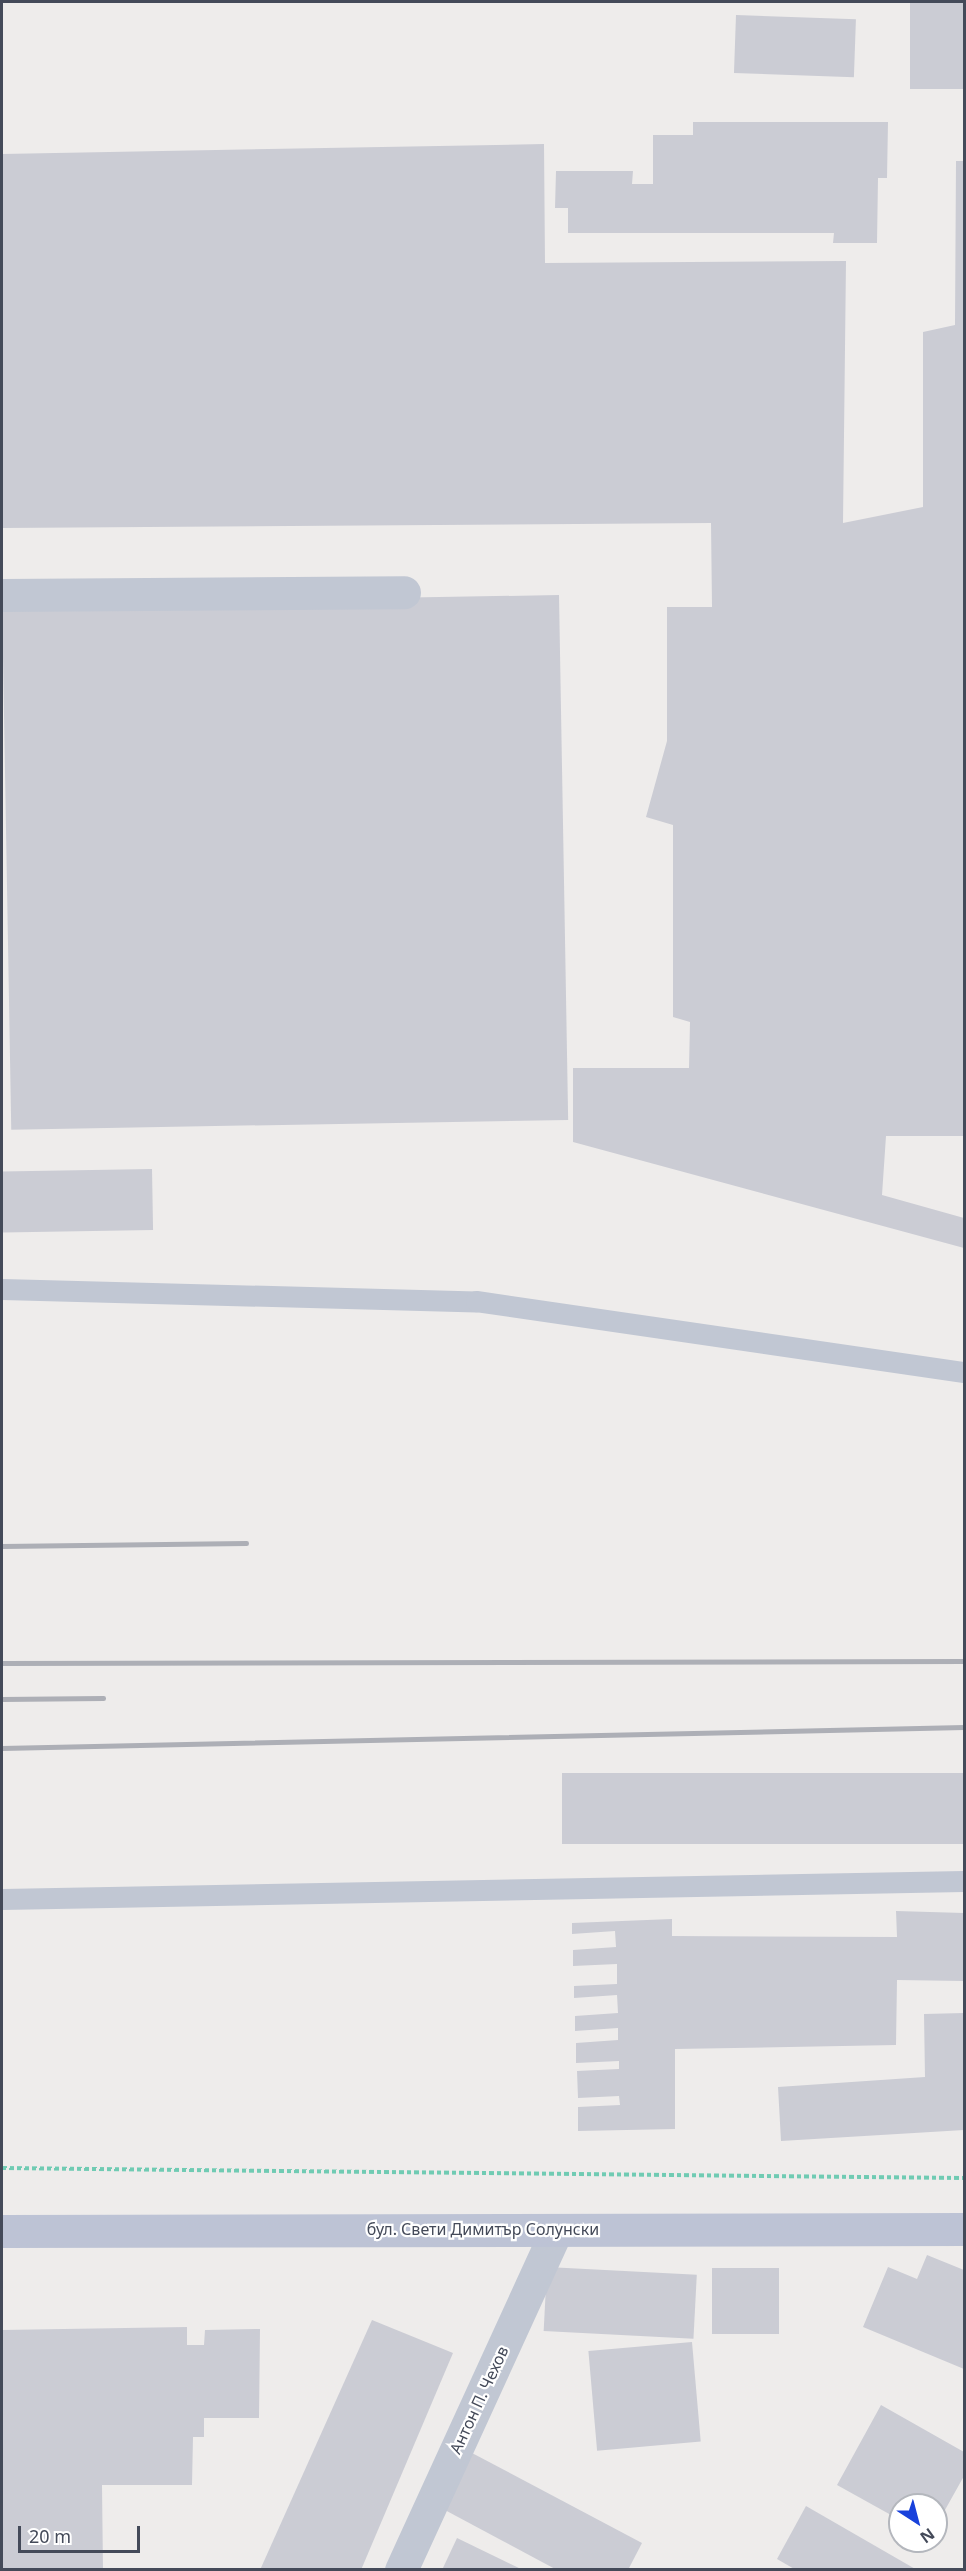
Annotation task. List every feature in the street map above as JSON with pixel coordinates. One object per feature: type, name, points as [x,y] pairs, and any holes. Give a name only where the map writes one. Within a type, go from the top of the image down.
[{"type":"main road","name":"бул. Свети Димитър Солунски","points":[[2,2231],[964,2229]]},
{"type":"street","points":[[2,595],[404,592]]},
{"type":"street","name":"Антон П. Чехов","points":[[401,2570],[557,2230]]},
{"type":"lane","points":[[2,1289],[476,1301],[964,1372]]},
{"type":"lane","points":[[2,1899],[964,1881]]},
{"type":"path","points":[[2,2168],[964,2178]]},
{"type":"building","points":[[910,2],[964,2],[964,89],[910,89]]},
{"type":"building","points":[[736,15],[856,19],[854,77],[734,73]]},
{"type":"building","points":[[693,122],[888,122],[887,178],[878,178],[877,243],[833,243],[834,233],[568,233],[568,208],[555,208],[556,171],[633,171],[632,184],[653,184],[653,135],[693,135]]},
{"type":"building","points":[[544,144],[545,263],[846,261],[843,523],[923,507],[923,332],[955,325],[956,161],[964,161],[964,1136],[886,1136],[882,1195],[964,1218],[964,1248],[573,1142],[573,1068],[689,1068],[690,1022],[673,1017],[673,825],[646,817],[667,741],[667,607],[712,607],[711,523],[2,528],[2,154]]},
{"type":"building","points":[[559,595],[568,1120],[11,1130],[2,605]]},
{"type":"building","points":[[152,1169],[153,1230],[3,1233],[2,1172]]},
{"type":"building","points":[[562,1773],[964,1773],[964,1844],[562,1844]]},
{"type":"building","points":[[896,1911],[964,1913],[964,1981],[897,1980],[896,2045],[675,2049],[675,2129],[578,2131],[578,2107],[620,2105],[619,2096],[578,2098],[577,2071],[619,2069],[619,2061],[576,2063],[576,2043],[618,2040],[618,2028],[575,2031],[575,2016],[618,2013],[617,1995],[574,1998],[574,1986],[617,1984],[617,1964],[573,1966],[573,1950],[616,1947],[615,1931],[572,1934],[572,1923],[672,1919],[672,1936],[897,1937]]},
{"type":"building","points":[[964,2013],[964,2130],[781,2141],[778,2087],[925,2077],[924,2014]]},
{"type":"building","points":[[927,2255],[964,2270],[964,2369],[863,2327],[888,2267],[917,2279]]},
{"type":"building","points":[[547,2267],[697,2275],[693,2339],[544,2331]]},
{"type":"building","points":[[712,2268],[779,2268],[779,2334],[712,2334]]},
{"type":"building","points":[[372,2320],[453,2353],[361,2570],[260,2570]]},
{"type":"building","points":[[187,2327],[187,2345],[204,2345],[205,2330],[260,2329],[259,2418],[204,2418],[204,2437],[193,2437],[192,2485],[102,2485],[103,2570],[2,2570],[2,2330]]},
{"type":"building","points":[[692,2342],[701,2442],[597,2451],[588,2351]]},
{"type":"building","points":[[881,2405],[964,2452],[964,2476],[948,2505],[948,2493],[888,2493],[888,2513],[837,2485]]},
{"type":"building","points":[[472,2453],[642,2543],[628,2570],[557,2570],[443,2509]]},
{"type":"building","points":[[806,2506],[917,2570],[796,2570],[777,2559]]},
{"type":"building","points":[[457,2538],[523,2570],[442,2570]]},
{"type":"railway","points":[[2,1546],[246,1543]]},
{"type":"railway","points":[[2,1663],[964,1661]]},
{"type":"railway","points":[[2,1699],[103,1698]]},
{"type":"railway","points":[[2,1748],[964,1727]]}]
